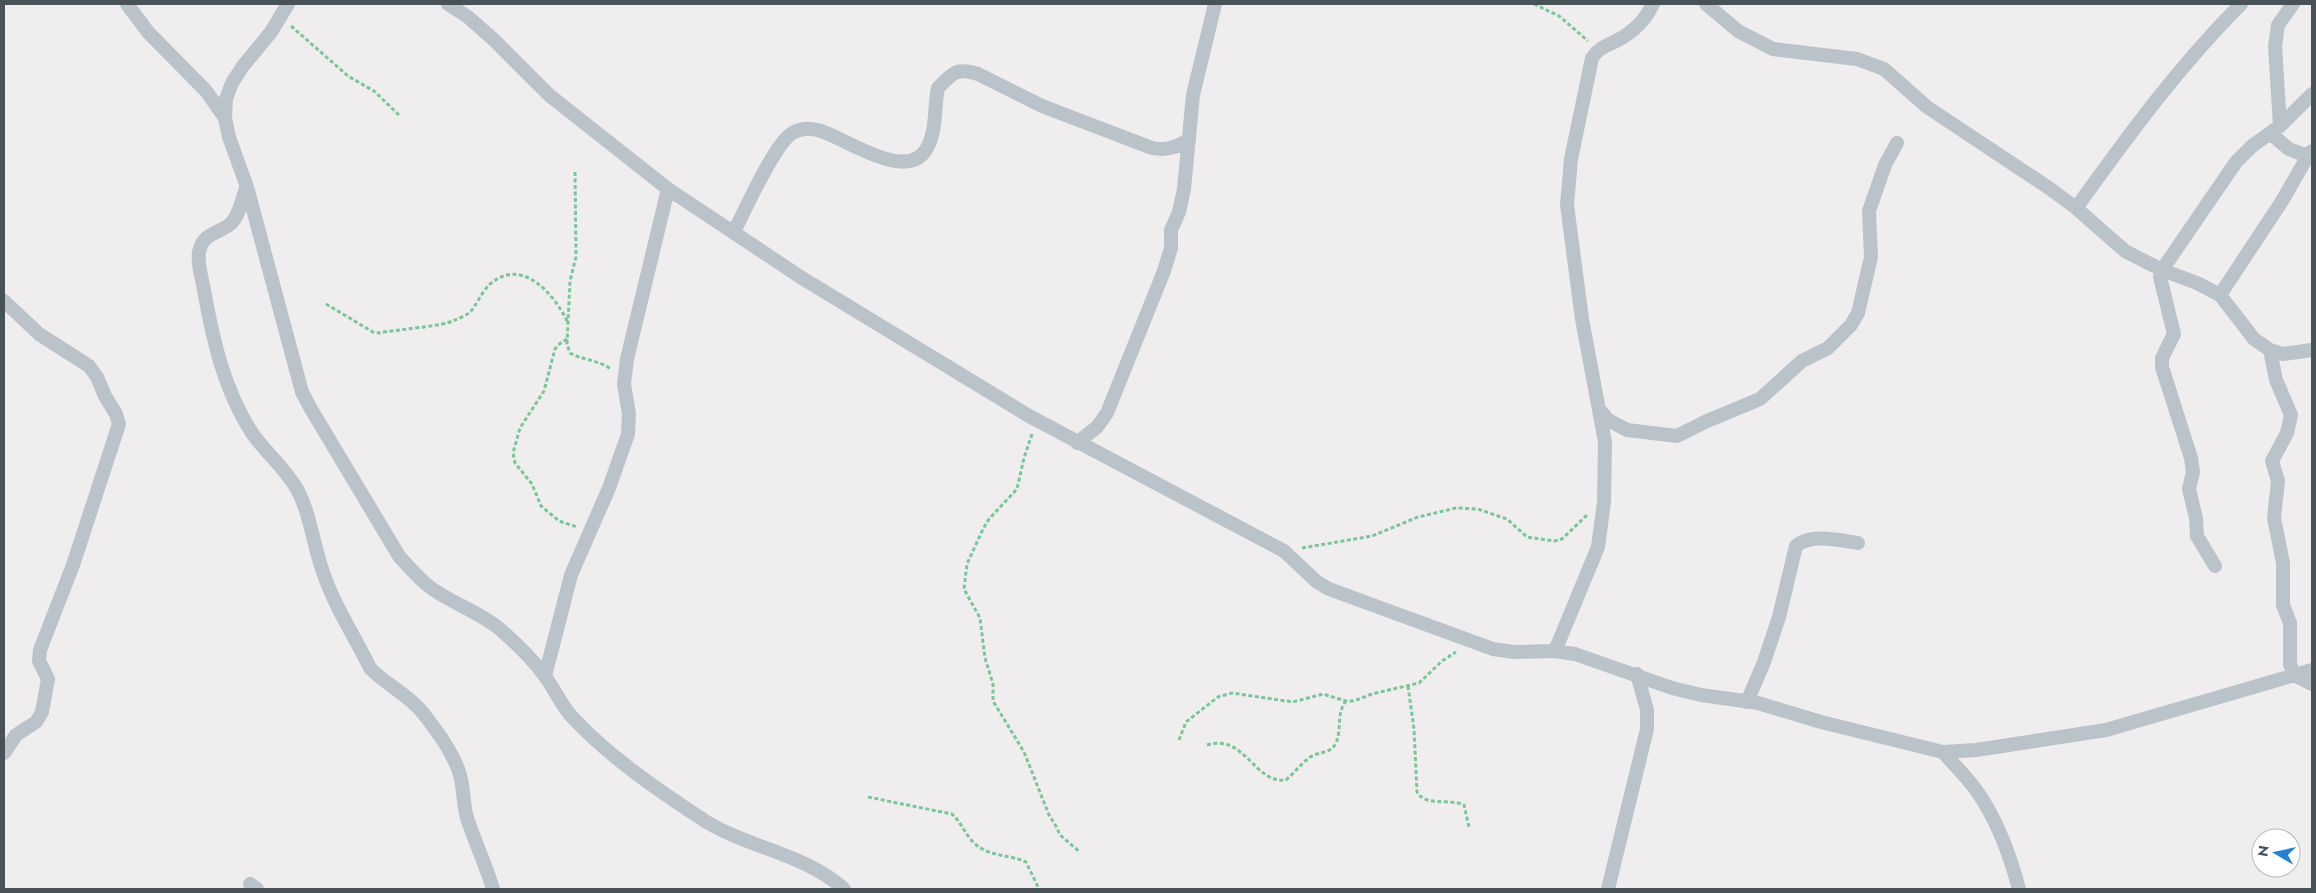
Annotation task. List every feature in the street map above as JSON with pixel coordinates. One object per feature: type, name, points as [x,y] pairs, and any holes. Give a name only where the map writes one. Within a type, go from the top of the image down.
[{"type":"street","points":[[127,4],[148,32],[206,90],[225,118]]},
{"type":"street","points":[[288,4],[281,18],[232,83],[226,99],[225,118],[229,137],[246,187],[302,392],[399,556],[417,576],[432,588],[501,630],[545,676],[567,711],[610,754],[692,812],[724,832],[818,870],[844,889]]},
{"type":"street","points":[[448,4],[493,39],[549,95],[668,189],[802,278],[1030,416],[1284,551],[1317,582],[1329,589],[1475,644],[1514,652],[1555,651],[1594,659],[1672,688],[1747,702],[1944,752],[1976,750],[2106,730],[2312,670]]},
{"type":"street","points":[[1077,442],[1097,427],[1107,413],[1164,271],[1171,248],[1171,230],[1179,212],[1184,189],[1193,95],[1215,4]]},
{"type":"street","points":[[1555,651],[1598,548],[1604,502],[1605,442],[1580,310],[1567,205],[1571,159],[1589,71],[1597,51],[1619,40],[1638,26],[1649,14],[1654,4]]},
{"type":"street","points":[[1706,4],[1738,31],[1773,49],[1840,56],[1870,62],[1884,69],[1927,108],[2010,161],[2076,208],[2125,251],[2162,270],[2197,283],[2220,296],[2254,339],[2270,350],[2283,354],[2312,350]]},
{"type":"street","points":[[2076,208],[2153,102],[2220,24],[2241,4]]},
{"type":"street","points":[[2293,4],[2278,26],[2274,46],[2276,130],[2289,149],[2302,154],[2310,153]]},
{"type":"street","points":[[734,232],[773,158],[785,139],[794,132],[808,129],[821,131],[856,149],[886,159],[904,162],[918,158],[927,149],[934,129],[938,88],[956,71],[966,70],[978,74],[1042,106],[1152,148],[1164,150],[1174,148],[1189,140]]},
{"type":"street","points":[[2215,566],[2197,536],[2196,518],[2189,489],[2194,472],[2162,367],[2162,358],[2174,334],[2160,280],[2162,270],[2236,162],[2252,146],[2276,130],[2312,94]]},
{"type":"street","points":[[1599,409],[1608,420],[1627,430],[1677,436],[1760,399],[1802,361],[1828,348],[1851,325],[1858,313],[1871,257],[1869,211],[1885,165],[1897,143]]},
{"type":"street","points":[[2220,296],[2282,201],[2310,153]]},
{"type":"street","points":[[246,187],[235,217],[230,225],[211,234],[199,252],[212,334],[220,363],[230,390],[252,431],[284,469],[298,490],[322,569],[335,601],[370,668],[378,677],[409,698],[422,712],[451,755],[461,781],[463,803],[468,822],[493,889]]},
{"type":"street","points":[[545,676],[571,575],[612,482],[628,434],[629,414],[624,384],[627,360],[668,189]]},
{"type":"street","points":[[4,301],[39,334],[89,366],[97,377],[105,396],[116,414],[118,424],[73,565],[40,650],[39,661],[48,679],[42,712],[36,722],[16,736],[4,753]]},
{"type":"street","points":[[2270,350],[2276,380],[2291,415],[2287,433],[2272,461],[2278,480],[2274,518],[2283,563],[2283,605],[2290,623],[2290,664],[2294,675],[2312,684]]},
{"type":"street","points":[[1747,702],[1764,662],[1779,618],[1796,546],[1802,540],[1811,539],[1858,543]]},
{"type":"street","points":[[1608,889],[1647,730],[1646,710],[1637,674]]},
{"type":"street","points":[[1944,752],[1976,790],[1989,811],[2019,889]]},
{"type":"path","points":[[1534,4],[1559,16],[1576,29],[1597,51]]},
{"type":"path","points":[[281,18],[348,76],[374,91],[400,116]]},
{"type":"path","points":[[575,172],[576,257],[570,281],[567,339],[570,353],[602,363],[615,371],[624,384]]},
{"type":"path","points":[[326,304],[373,332],[379,333],[453,321],[469,312],[490,284],[498,279],[512,276],[527,278],[547,290],[559,305],[568,323]]},
{"type":"path","points":[[567,339],[558,344],[555,349],[544,390],[520,428],[513,452],[515,463],[532,484],[541,506],[549,514],[589,532]]},
{"type":"path","points":[[1030,416],[1032,433],[1024,458],[1020,484],[989,519],[983,529],[967,564],[964,589],[980,618],[985,658],[993,684],[993,701],[1024,752],[1060,835],[1080,852]]},
{"type":"path","points":[[1284,551],[1372,536],[1418,518],[1456,508],[1478,509],[1506,519],[1527,537],[1554,541],[1562,540],[1604,502]]},
{"type":"path","points":[[1179,740],[1186,722],[1218,696],[1232,693],[1293,702],[1324,694],[1346,701],[1354,701],[1372,694],[1423,681],[1442,661],[1475,644]]},
{"type":"path","points":[[1408,686],[1414,730],[1417,792],[1420,797],[1426,800],[1457,802],[1464,805],[1470,827]]},
{"type":"path","points":[[1207,745],[1220,742],[1226,743],[1244,755],[1270,777],[1276,780],[1286,780],[1310,757],[1324,753],[1334,746],[1337,740],[1340,710],[1346,701]]},
{"type":"path","points":[[868,797],[952,814],[958,819],[974,843],[980,847],[996,855],[1026,862],[1039,889]]}]
